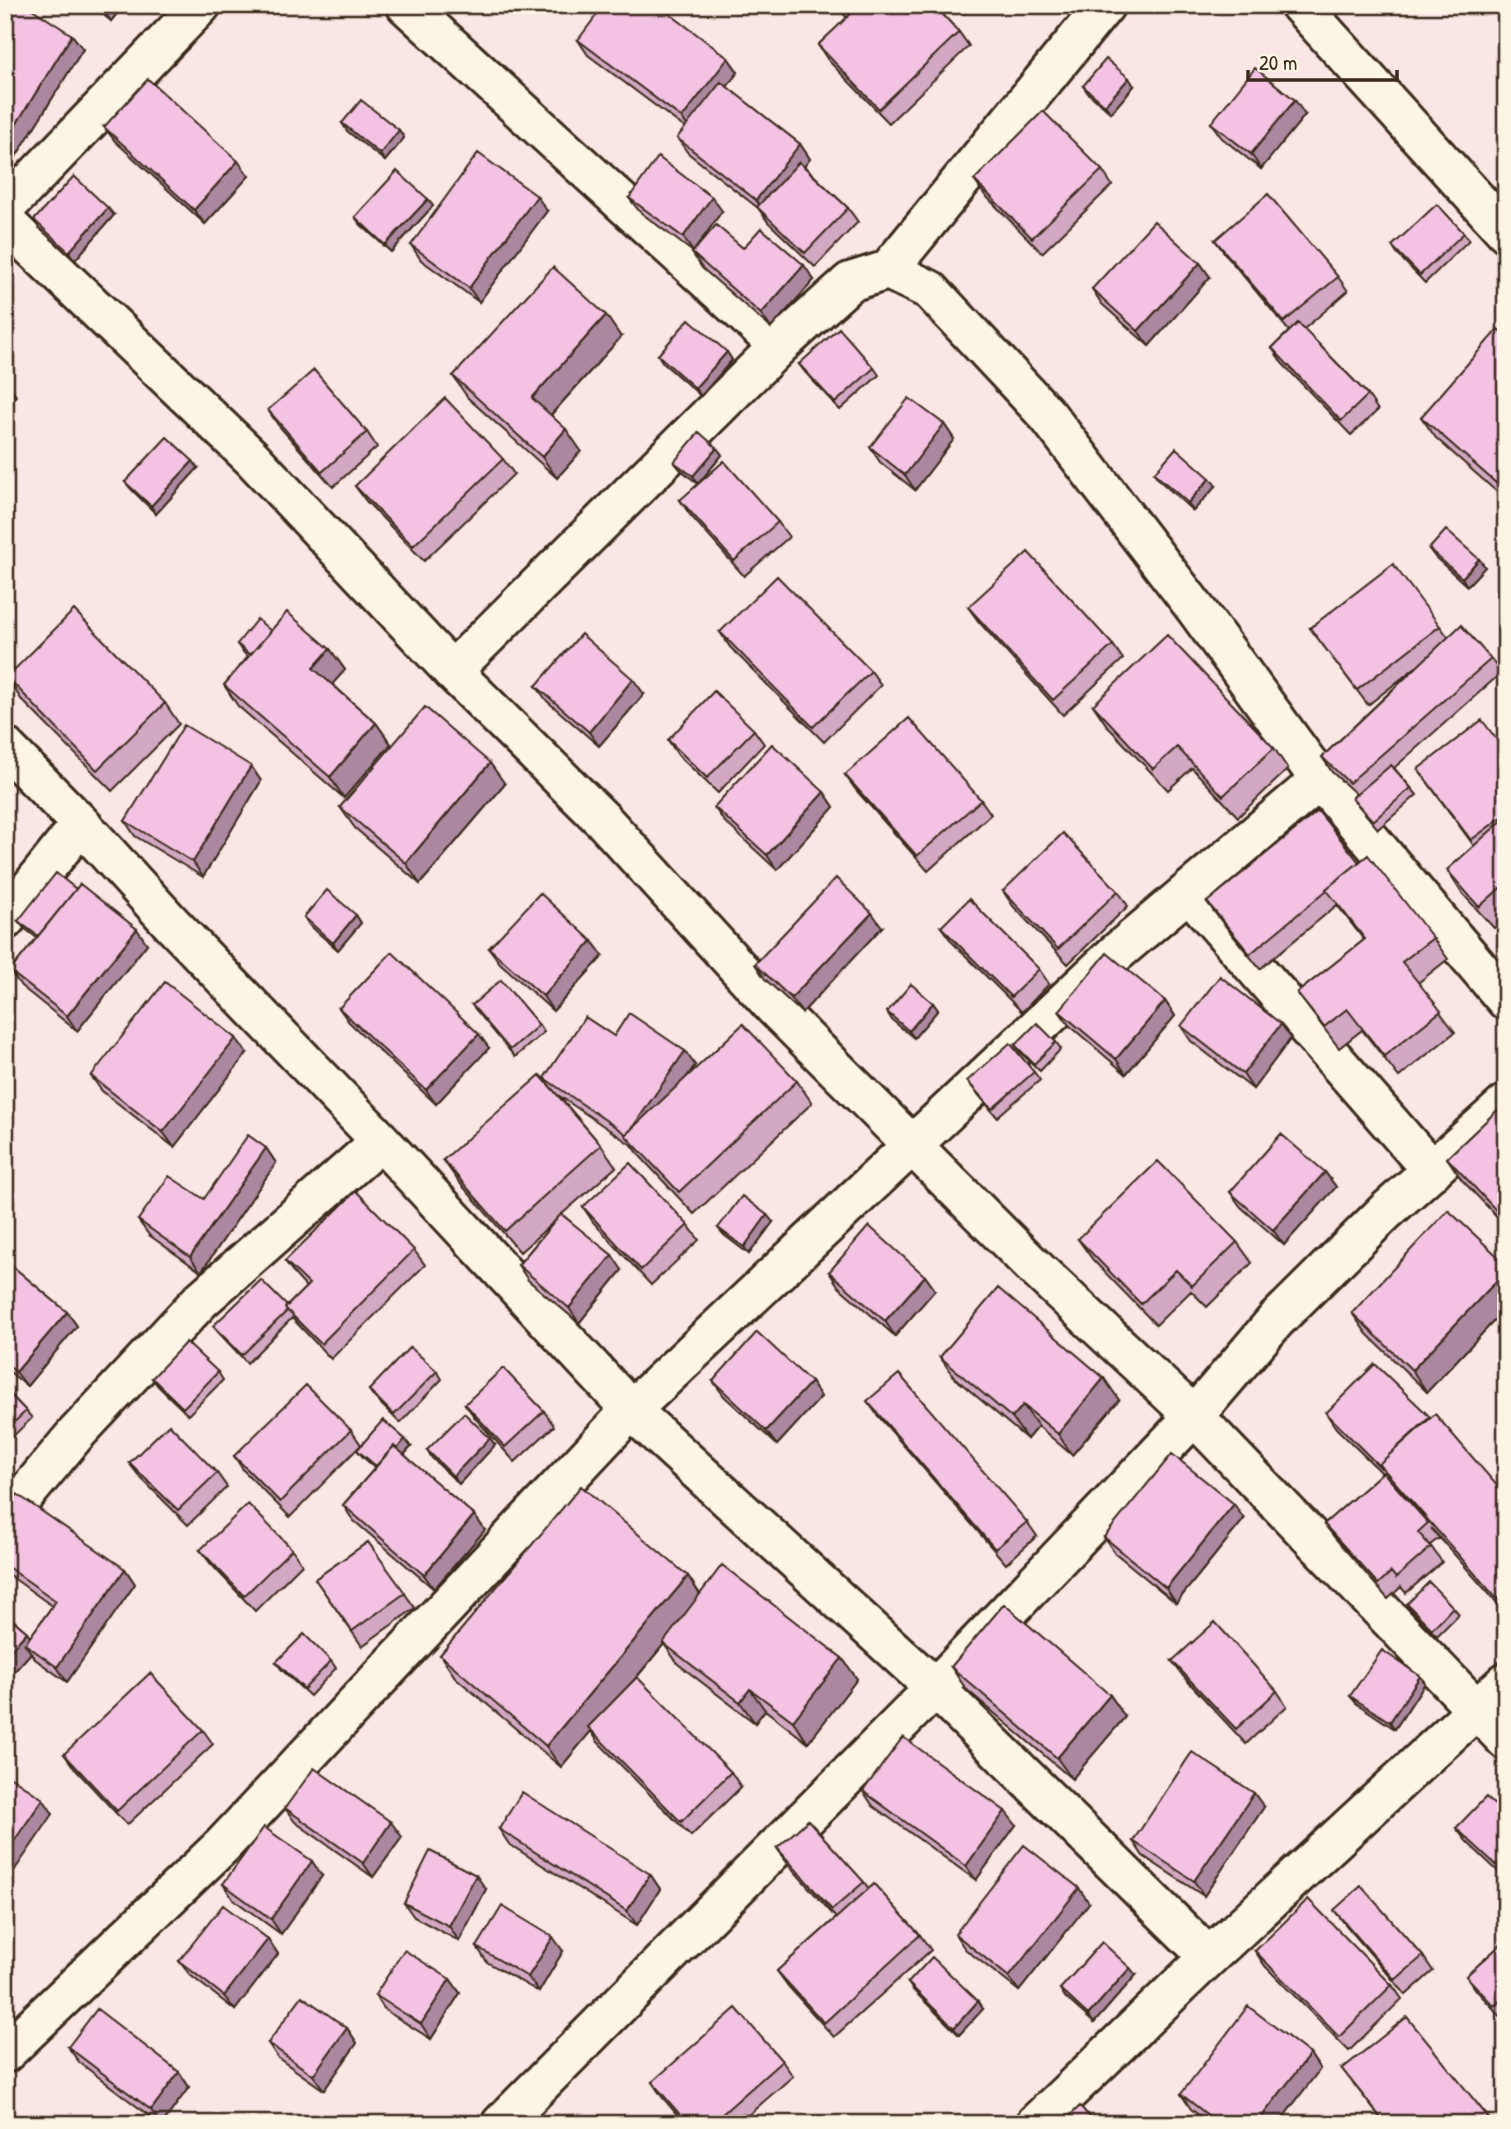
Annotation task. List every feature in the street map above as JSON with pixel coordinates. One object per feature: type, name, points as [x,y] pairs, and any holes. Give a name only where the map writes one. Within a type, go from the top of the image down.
[{"type":"street","points":[[5,208],[201,5]]},
{"type":"street","points":[[406,5],[779,346]]},
{"type":"street","points":[[452,671],[779,346],[850,282],[888,270],[1105,5]]},
{"type":"street","points":[[1300,5],[1506,232]]},
{"type":"street","points":[[5,222],[252,458],[452,671],[602,819],[774,1007],[1031,1265],[1194,1416],[1506,1740]]},
{"type":"street","points":[[888,270],[930,290],[1048,416],[1198,612],[1320,779],[1506,1000]]},
{"type":"street","points":[[5,747],[381,1141],[631,1410],[935,1688],[1209,1957]]},
{"type":"street","points":[[5,2053],[223,1845],[631,1410],[1116,953],[1320,779]]},
{"type":"street","points":[[5,920],[81,824]]},
{"type":"street","points":[[1189,892],[1433,1171]]},
{"type":"street","points":[[501,2124],[935,1688],[1194,1416],[1276,1321],[1385,1212],[1506,1104]]},
{"type":"street","points":[[5,1519],[75,1435],[201,1300],[381,1141]]},
{"type":"street","points":[[1035,2124],[1209,1957],[1479,1710],[1506,1682]]},
{"type":"building","points":[[5,5],[26,5],[72,35],[5,142]]},
{"type":"building","points":[[604,5],[658,5],[728,58],[682,118],[578,40]]},
{"type":"building","points":[[837,5],[849,5],[842,11]]},
{"type":"building","points":[[860,5],[934,5],[959,32],[879,109],[818,45]]},
{"type":"building","points":[[1106,59],[1129,78],[1105,105],[1083,86]]},
{"type":"building","points":[[1255,68],[1295,100],[1251,154],[1211,123]]},
{"type":"building","points":[[148,79],[238,161],[194,210],[104,127]]},
{"type":"building","points":[[721,82],[800,144],[756,200],[677,138]]},
{"type":"building","points":[[361,100],[399,130],[380,154],[342,123]]},
{"type":"building","points":[[1043,111],[1102,170],[1032,238],[974,180]]},
{"type":"building","points":[[478,153],[537,196],[469,288],[411,245]]},
{"type":"building","points":[[658,157],[712,197],[683,237],[629,198]]},
{"type":"building","points":[[799,162],[848,208],[805,253],[757,207]]},
{"type":"building","points":[[397,171],[428,199],[385,245],[355,217]]},
{"type":"building","points":[[74,176],[108,208],[69,252],[34,220]]},
{"type":"building","points":[[1268,194],[1338,277],[1284,322],[1215,240]]},
{"type":"building","points":[[1437,204],[1464,233],[1420,275],[1392,246]]},
{"type":"building","points":[[1154,221],[1200,263],[1138,331],[1092,289]]},
{"type":"building","points":[[716,225],[743,248],[761,228],[804,265],[761,314],[692,253]]},
{"type":"building","points":[[553,267],[606,315],[532,398],[566,429],[542,457],[453,376]]},
{"type":"building","points":[[689,319],[727,352],[695,388],[658,355]]},
{"type":"building","points":[[1298,323],[1368,395],[1341,421],[1272,348]]},
{"type":"building","points":[[839,328],[874,368],[835,403],[799,364]]},
{"type":"building","points":[[1498,329],[1506,336],[1506,472],[1496,483],[1421,417]]},
{"type":"building","points":[[314,370],[367,432],[322,472],[268,410]]},
{"type":"building","points":[[445,398],[503,459],[413,546],[355,486]]},
{"type":"building","points":[[909,398],[944,424],[905,475],[870,447]]},
{"type":"building","points":[[699,432],[717,448],[693,476],[674,462]]},
{"type":"building","points":[[167,437],[193,461],[151,506],[125,482]]},
{"type":"building","points":[[1176,448],[1210,478],[1188,503],[1154,473]]},
{"type":"building","points":[[724,461],[778,522],[734,561],[680,500]]},
{"type":"building","points":[[1446,530],[1479,559],[1462,578],[1429,549]]},
{"type":"building","points":[[1028,552],[1113,645],[1053,700],[968,607]]},
{"type":"building","points":[[1393,564],[1440,626],[1357,690],[1310,628]]},
{"type":"building","points":[[777,576],[871,671],[813,727],[720,632]]},
{"type":"building","points":[[74,610],[165,703],[97,770],[7,677]]},
{"type":"building","points":[[287,612],[330,649],[313,668],[376,723],[330,777],[224,685]]},
{"type":"building","points":[[257,619],[271,631],[250,655],[237,644]]},
{"type":"building","points":[[1461,625],[1491,659],[1349,783],[1322,757]]},
{"type":"building","points":[[581,634],[633,679],[589,732],[536,686]]},
{"type":"building","points":[[1167,635],[1274,748],[1223,796],[1177,747],[1153,769],[1093,705]]},
{"type":"building","points":[[714,691],[754,730],[707,778],[668,740]]},
{"type":"building","points":[[425,707],[490,763],[406,863],[340,807]]},
{"type":"building","points":[[909,718],[981,800],[917,856],[845,775]]},
{"type":"building","points":[[1482,720],[1506,752],[1506,814],[1471,840],[1418,769]]},
{"type":"building","points":[[184,725],[251,766],[193,862],[125,821]]},
{"type":"building","points":[[772,744],[824,792],[767,855],[714,807]]},
{"type":"building","points":[[1391,765],[1411,788],[1373,821],[1352,798]]},
{"type":"building","points":[[1318,811],[1359,862],[1250,954],[1207,902]]},
{"type":"building","points":[[1506,817],[1506,883],[1479,907],[1447,870]]},
{"type":"building","points":[[1063,833],[1118,891],[1058,949],[1003,891]]},
{"type":"building","points":[[1368,855],[1433,938],[1402,962],[1441,1011],[1384,1056],[1347,1009],[1324,1027],[1297,993],[1365,939],[1326,889]]},
{"type":"building","points":[[56,873],[76,889],[38,936],[18,921]]},
{"type":"building","points":[[836,878],[872,913],[791,998],[755,964]]},
{"type":"building","points":[[80,884],[137,929],[67,1016],[10,971]]},
{"type":"building","points":[[327,890],[356,915],[333,943],[304,917]]},
{"type":"building","points":[[540,893],[592,941],[543,996],[489,948]]},
{"type":"building","points":[[969,899],[1039,969],[1011,997],[941,927]]},
{"type":"building","points":[[392,952],[479,1034],[426,1090],[339,1008]]},
{"type":"building","points":[[1107,953],[1165,1001],[1116,1059],[1059,1011]]},
{"type":"building","points":[[1220,976],[1281,1024],[1243,1074],[1181,1026]]},
{"type":"building","points":[[501,980],[539,1025],[510,1050],[472,1005]]},
{"type":"building","points":[[165,982],[236,1038],[163,1132],[91,1076]]},
{"type":"building","points":[[911,984],[933,1003],[909,1031],[887,1012]]},
{"type":"building","points":[[629,1013],[685,1051],[626,1134],[544,1078],[585,1017],[614,1036]]},
{"type":"building","points":[[1037,1023],[1056,1042],[1034,1064],[1015,1045]]},
{"type":"building","points":[[743,1024],[797,1081],[679,1192],[625,1135]]},
{"type":"building","points":[[1010,1043],[1034,1072],[992,1109],[967,1081]]},
{"type":"building","points":[[540,1075],[601,1145],[505,1231],[443,1160]]},
{"type":"building","points":[[1506,1102],[1506,1221],[1447,1158]]},
{"type":"building","points":[[1281,1134],[1325,1172],[1273,1230],[1230,1192]]},
{"type":"building","points":[[248,1135],[266,1148],[190,1257],[138,1220],[169,1176],[204,1199]]},
{"type":"building","points":[[1158,1161],[1237,1242],[1192,1286],[1176,1270],[1141,1304],[1078,1239]]},
{"type":"building","points":[[630,1163],[688,1225],[641,1270],[583,1207]]},
{"type":"building","points":[[356,1191],[414,1250],[321,1344],[285,1308],[309,1284],[285,1261]]},
{"type":"building","points":[[742,1196],[767,1215],[744,1247],[718,1228]]},
{"type":"building","points":[[1448,1210],[1506,1264],[1506,1271],[1412,1370],[1352,1313]]},
{"type":"building","points":[[561,1214],[612,1255],[569,1308],[518,1265]]},
{"type":"building","points":[[869,1226],[925,1276],[885,1321],[829,1272]]},
{"type":"building","points":[[5,1260],[67,1312],[16,1372],[5,1362]]},
{"type":"building","points":[[261,1280],[287,1306],[287,1311],[242,1355],[213,1326]]},
{"type":"building","points":[[998,1288],[1104,1378],[1058,1434],[1023,1405],[1012,1418],[940,1357]]},
{"type":"building","points":[[757,1332],[811,1382],[766,1431],[713,1381]]},
{"type":"building","points":[[186,1342],[218,1372],[183,1408],[152,1378]]},
{"type":"building","points":[[410,1347],[437,1371],[394,1415],[369,1390]]},
{"type":"building","points":[[1375,1364],[1430,1417],[1379,1464],[1381,1468],[1326,1413]]},
{"type":"building","points":[[503,1368],[544,1411],[505,1447],[465,1404]]},
{"type":"building","points":[[899,1374],[1027,1522],[995,1549],[867,1401]]},
{"type":"building","points":[[306,1385],[351,1430],[280,1502],[234,1456]]},
{"type":"building","points":[[5,1389],[26,1411],[5,1431]]},
{"type":"building","points":[[464,1413],[490,1438],[453,1476],[427,1450]]},
{"type":"building","points":[[1435,1414],[1506,1496],[1506,1591],[1497,1599],[1379,1464]]},
{"type":"building","points":[[383,1420],[405,1439],[397,1449],[394,1446],[376,1466],[357,1450]]},
{"type":"building","points":[[169,1424],[217,1473],[178,1510],[129,1463]]},
{"type":"building","points":[[394,1446],[474,1515],[424,1575],[343,1505]]},
{"type":"building","points":[[1172,1454],[1234,1504],[1166,1588],[1104,1537]]},
{"type":"building","points":[[1383,1472],[1428,1523],[1418,1532],[1431,1547],[1396,1578],[1391,1572],[1378,1584],[1324,1524]]},
{"type":"building","points":[[581,1486],[688,1576],[546,1746],[440,1655]]},
{"type":"building","points":[[17,1494],[125,1569],[57,1667],[25,1644],[56,1601],[5,1565],[5,1511]]},
{"type":"building","points":[[248,1504],[292,1549],[244,1596],[200,1550]]},
{"type":"building","points":[[368,1542],[405,1593],[352,1631],[315,1579]]},
{"type":"building","points":[[722,1565],[842,1658],[793,1721],[750,1689],[740,1702],[663,1643]]},
{"type":"building","points":[[1429,1582],[1453,1607],[1432,1629],[1407,1604]]},
{"type":"building","points":[[1004,1604],[1110,1695],[1057,1758],[951,1667]]},
{"type":"building","points":[[5,1613],[27,1632],[5,1656]]},
{"type":"building","points":[[1215,1622],[1277,1691],[1236,1729],[1172,1661]]},
{"type":"building","points":[[304,1634],[331,1661],[304,1689],[276,1662]]},
{"type":"building","points":[[1382,1650],[1420,1676],[1390,1722],[1350,1696]]},
{"type":"building","points":[[150,1673],[203,1730],[117,1811],[64,1754]]},
{"type":"building","points":[[637,1677],[731,1772],[681,1822],[588,1727]]},
{"type":"building","points":[[903,1737],[1005,1811],[966,1866],[863,1791]]},
{"type":"building","points":[[1192,1752],[1254,1793],[1194,1881],[1133,1841]]},
{"type":"building","points":[[314,1768],[391,1822],[363,1863],[285,1808]]},
{"type":"building","points":[[5,1773],[43,1799],[5,1854]]},
{"type":"building","points":[[522,1792],[650,1874],[627,1911],[499,1829]]},
{"type":"building","points":[[1486,1797],[1506,1815],[1506,1874],[1456,1828]]},
{"type":"building","points":[[808,1820],[864,1882],[832,1910],[777,1848]]},
{"type":"building","points":[[264,1827],[312,1861],[271,1919],[223,1884]]},
{"type":"building","points":[[1024,1845],[1079,1888],[1009,1977],[955,1934]]},
{"type":"building","points":[[430,1851],[476,1875],[449,1926],[404,1903]]},
{"type":"building","points":[[874,1884],[920,1935],[824,2023],[777,1971]]},
{"type":"building","points":[[1361,1886],[1423,1956],[1395,1980],[1334,1910]]},
{"type":"building","points":[[1308,1899],[1392,1985],[1339,2037],[1255,1951]]},
{"type":"building","points":[[223,1905],[268,1939],[224,1996],[179,1961]]},
{"type":"building","points":[[502,1906],[553,1937],[528,1977],[477,1947]]},
{"type":"building","points":[[1506,1940],[1506,1996],[1494,2006],[1466,1976]]},
{"type":"building","points":[[1102,1942],[1130,1968],[1088,2015],[1060,1989]]},
{"type":"building","points":[[404,1950],[450,1979],[421,2024],[375,1995]]},
{"type":"building","points":[[932,1957],[978,2001],[954,2028],[908,1983]]},
{"type":"building","points":[[302,1996],[347,2028],[313,2075],[268,2043]]},
{"type":"building","points":[[1248,2006],[1310,2054],[1256,2124],[1219,2124],[1181,2094]]},
{"type":"building","points":[[736,2008],[782,2061],[711,2124],[688,2124],[652,2082]]},
{"type":"building","points":[[97,2009],[179,2072],[151,2110],[68,2047]]},
{"type":"building","points":[[1407,2017],[1488,2117],[1480,2124],[1386,2124],[1342,2069]]},
{"type":"building","points":[[1080,2106],[1096,2124],[1061,2124]]}]
